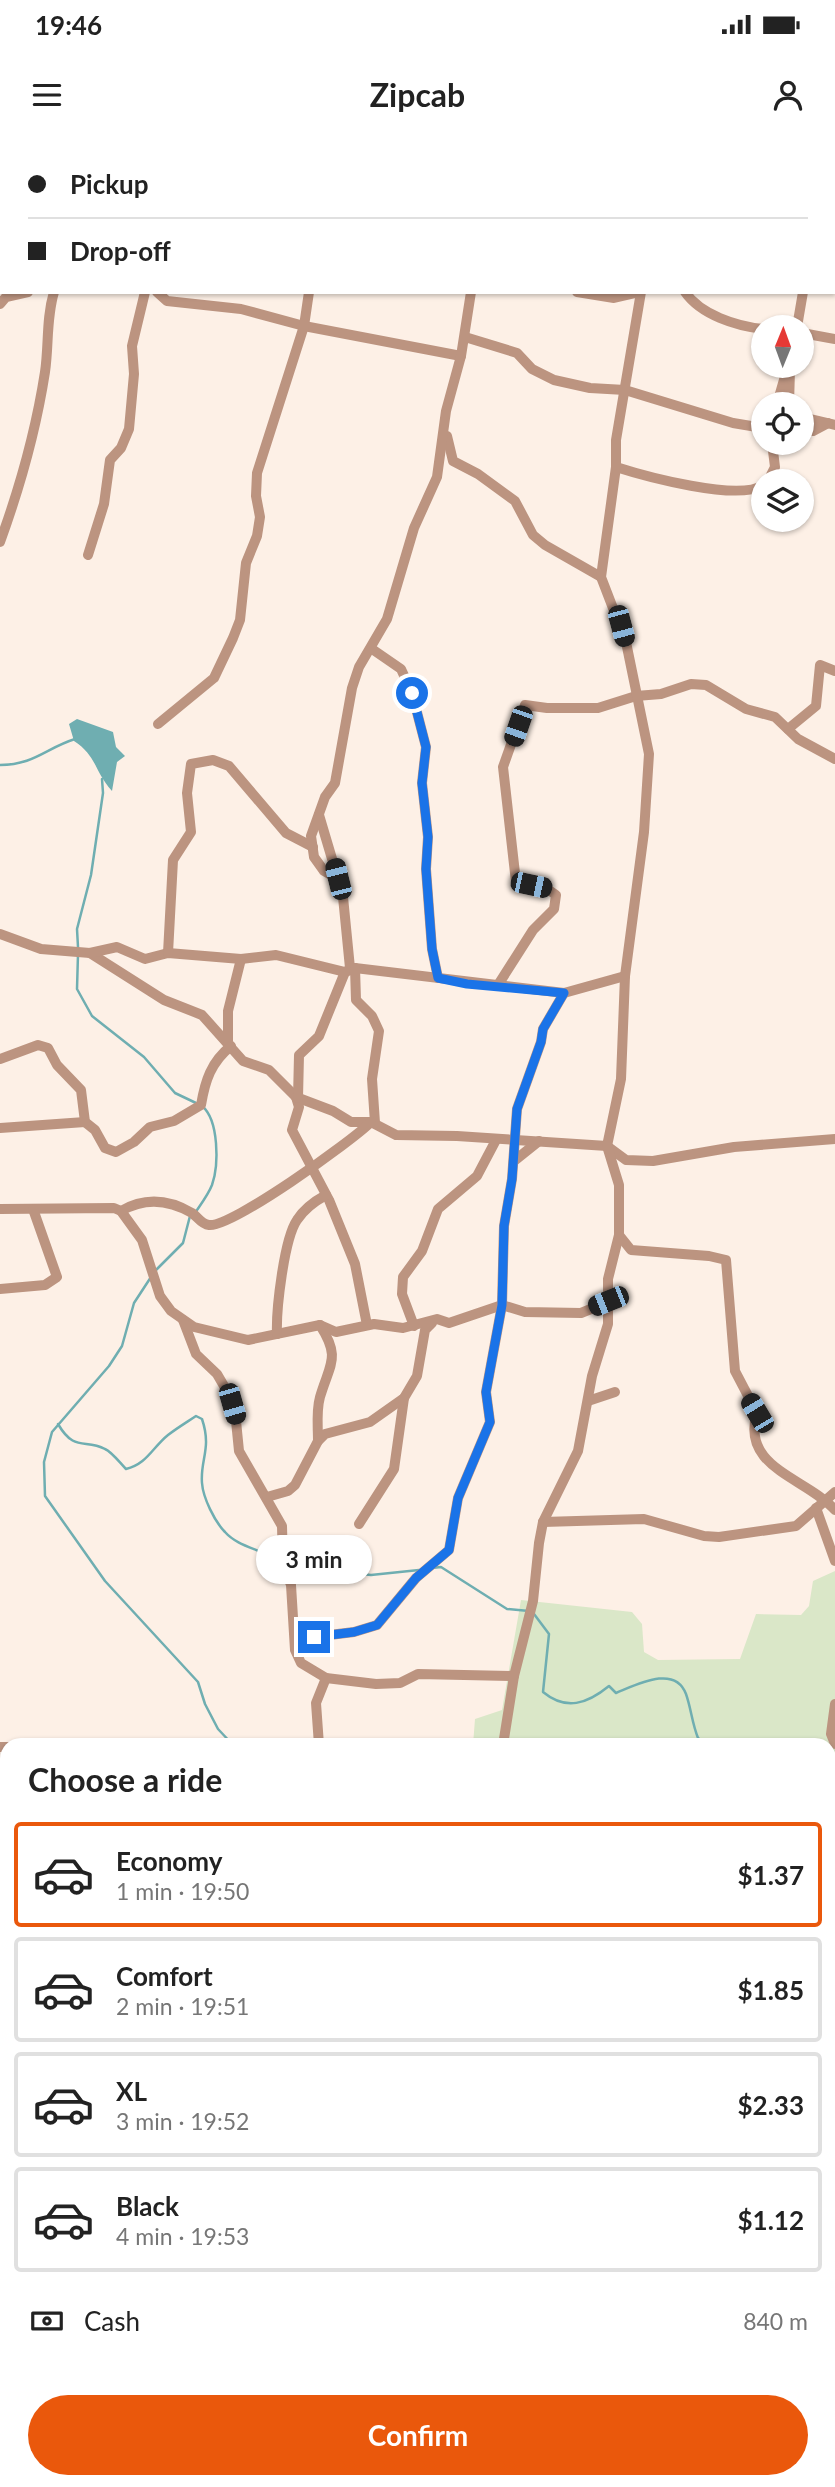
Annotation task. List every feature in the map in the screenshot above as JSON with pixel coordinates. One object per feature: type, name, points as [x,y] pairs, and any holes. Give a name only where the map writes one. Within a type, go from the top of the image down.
[{"type":"street","points":[[2,299],[21,294]]},
{"type":"street","points":[[0,542],[25,474],[45,371],[47,327],[54,294]]},
{"type":"street","points":[[88,555],[104,504],[110,460],[121,448],[129,429],[134,374],[132,346],[145,294]]},
{"type":"street","points":[[159,294],[167,301],[242,309],[304,326],[461,356]]},
{"type":"street","points":[[179,294],[190,303]]},
{"type":"street","points":[[158,724],[214,678],[239,622],[246,564],[257,536],[260,517],[256,496],[257,473],[304,326],[309,294]]},
{"type":"street","points":[[338,879],[324,871],[314,857],[311,836],[342,761],[352,688],[359,667],[372,649],[397,594],[414,528],[437,477],[449,394],[461,356],[471,294]]},
{"type":"street","points":[[589,294],[614,298],[631,294]]},
{"type":"street","points":[[504,1738],[514,1676],[533,1601],[543,1522],[579,1451],[588,1401],[608,1324],[611,1259],[619,1235],[619,1185],[607,1146],[621,1079],[625,976],[649,779],[648,742],[621,626],[601,577],[616,467],[617,440],[640,294]]},
{"type":"street","points":[[687,294],[699,308],[751,328]]},
{"type":"street","points":[[799,315],[803,294]]},
{"type":"street","points":[[814,335],[835,338]]},
{"type":"street","points":[[465,337],[517,353],[532,369],[554,380],[590,388],[625,390],[751,426]]},
{"type":"street","points":[[814,430],[831,424]]},
{"type":"street","points":[[445,425],[453,461],[478,474],[515,501],[527,527],[545,545],[601,577]]},
{"type":"street","points":[[616,467],[644,477],[716,490],[751,490]]},
{"type":"street","points":[[372,649],[401,669],[412,693],[426,747],[422,783],[428,837],[426,869],[432,949],[438,978]]},
{"type":"street","points":[[788,729],[816,706],[820,665],[835,671]]},
{"type":"street","points":[[498,985],[533,930],[554,909],[556,895],[546,888],[516,882],[503,767],[525,705],[597,708],[636,696],[661,694],[691,684],[706,685],[746,709],[775,717],[814,750],[835,759]]},
{"type":"street","points":[[168,953],[173,860],[191,832],[187,793],[191,764],[213,760],[229,766],[286,833],[313,847]]},
{"type":"street","points":[[319,815],[343,897],[350,970],[356,1000],[372,1016],[379,1031],[372,1079],[373,1123]]},
{"type":"street","points":[[0,934],[41,949],[90,953],[117,947],[145,959],[168,953],[241,959],[276,955],[350,970],[564,993],[625,976]]},
{"type":"street","points":[[90,953],[164,1000],[202,1015],[243,1061],[276,1075],[297,1097],[333,1111],[351,1122],[373,1123],[396,1135],[607,1146],[626,1160],[653,1161],[734,1147],[835,1139]]},
{"type":"street","points":[[0,1059],[38,1045],[48,1048],[57,1065],[80,1090],[81,1111],[85,1122],[95,1130],[105,1148],[123,1150],[150,1128],[174,1121],[201,1105],[205,1084],[216,1059],[229,1044],[228,1011],[241,959]]},
{"type":"street","points":[[350,970],[319,1036],[299,1055],[299,1107],[292,1130],[313,1166],[355,1264],[367,1325]]},
{"type":"street","points":[[294,1632],[305,1638],[354,1632],[377,1625],[416,1578],[449,1550],[458,1498],[490,1422],[486,1392],[502,1305],[504,1226],[520,1095],[537,1054],[543,1029],[564,993]]},
{"type":"street","points":[[0,1128],[85,1122]]},
{"type":"street","points":[[121,1211],[136,1202],[163,1201],[194,1214],[201,1222],[211,1226],[245,1212],[373,1123]]},
{"type":"street","points":[[414,1326],[402,1294],[403,1277],[422,1251],[438,1209],[477,1176],[496,1140]]},
{"type":"street","points":[[513,1161],[539,1141]]},
{"type":"street","points":[[277,1334],[276,1311],[291,1231],[304,1211],[326,1195]]},
{"type":"street","points":[[0,1209],[114,1208],[121,1211],[142,1240],[160,1296],[172,1311],[194,1327],[248,1340],[320,1325],[336,1332],[367,1325],[402,1328],[436,1319],[449,1323],[502,1305],[525,1312],[581,1313],[608,1301]]},
{"type":"street","points":[[0,1289],[45,1286],[57,1277],[33,1209]]},
{"type":"street","points":[[619,1235],[631,1250],[709,1256],[726,1260],[735,1371],[757,1413],[752,1431],[760,1449],[782,1474],[826,1499],[835,1510]]},
{"type":"street","points":[[182,1317],[196,1354],[217,1374],[224,1386],[236,1421],[239,1451],[282,1526],[283,1565],[291,1585],[295,1650],[301,1663],[326,1678],[376,1684],[400,1683],[425,1674],[514,1676]]},
{"type":"street","points":[[359,1524],[394,1469],[404,1398],[417,1376],[425,1330],[436,1319]]},
{"type":"street","points":[[267,1497],[288,1492],[295,1485],[318,1441],[320,1396],[334,1355],[320,1325]]},
{"type":"street","points":[[588,1401],[615,1392]]},
{"type":"street","points":[[318,1441],[335,1430],[370,1422],[404,1398]]},
{"type":"street","points":[[543,1522],[644,1519],[704,1536],[719,1536],[796,1526],[835,1492]]},
{"type":"street","points":[[816,1508],[835,1561]]},
{"type":"street","points":[[318,1738],[316,1703],[326,1678]]},
{"type":"street","points":[[833,1738],[835,1704]]},
{"type":"green space","points":[[835,1571],[835,1738],[474,1738],[475,1719],[502,1710],[521,1600],[632,1612],[642,1624],[644,1652],[658,1660],[740,1659],[756,1614],[801,1615],[809,1606],[813,1581]]},
{"type":"water","points":[[77,719],[113,732],[116,747],[125,756],[117,762],[112,791],[87,752],[74,741],[69,724]]},
{"type":"waterway","points":[[0,765],[31,759],[75,739]]},
{"type":"waterway","points":[[78,947],[77,929],[91,875],[103,793],[102,779]]},
{"type":"waterway","points":[[78,954],[77,989],[92,1016],[144,1057],[175,1093],[196,1103]]},
{"type":"waterway","points":[[195,1213],[210,1189],[216,1166],[212,1121],[202,1106]]},
{"type":"waterway","points":[[155,1271],[183,1243],[190,1216]]},
{"type":"waterway","points":[[151,1277],[134,1303],[122,1346],[109,1366],[52,1432],[44,1462],[45,1496],[105,1581],[198,1682],[205,1704],[218,1729],[226,1738]]},
{"type":"waterway","points":[[58,1424],[70,1439],[105,1449],[126,1469],[139,1463],[182,1425],[196,1416],[202,1419],[206,1438],[202,1483],[214,1516],[221,1528],[231,1537],[281,1563]]},
{"type":"waterway","points":[[287,1566],[371,1575],[419,1570]]},
{"type":"waterway","points":[[432,1568],[441,1567],[507,1609],[529,1611]]},
{"type":"waterway","points":[[534,1614],[549,1634],[543,1692],[560,1702],[576,1703],[593,1697],[609,1686],[616,1693],[654,1679],[673,1680],[681,1685],[686,1694],[698,1738]]},
{"type":"route","points":[[314,1637],[354,1632],[377,1625],[416,1578],[449,1550],[458,1498],[490,1422],[486,1392],[502,1305],[504,1226],[512,1179],[517,1109],[541,1042],[543,1029],[564,993],[467,984],[438,978],[432,949],[426,869],[428,837],[422,783],[426,747],[412,693]]}]
